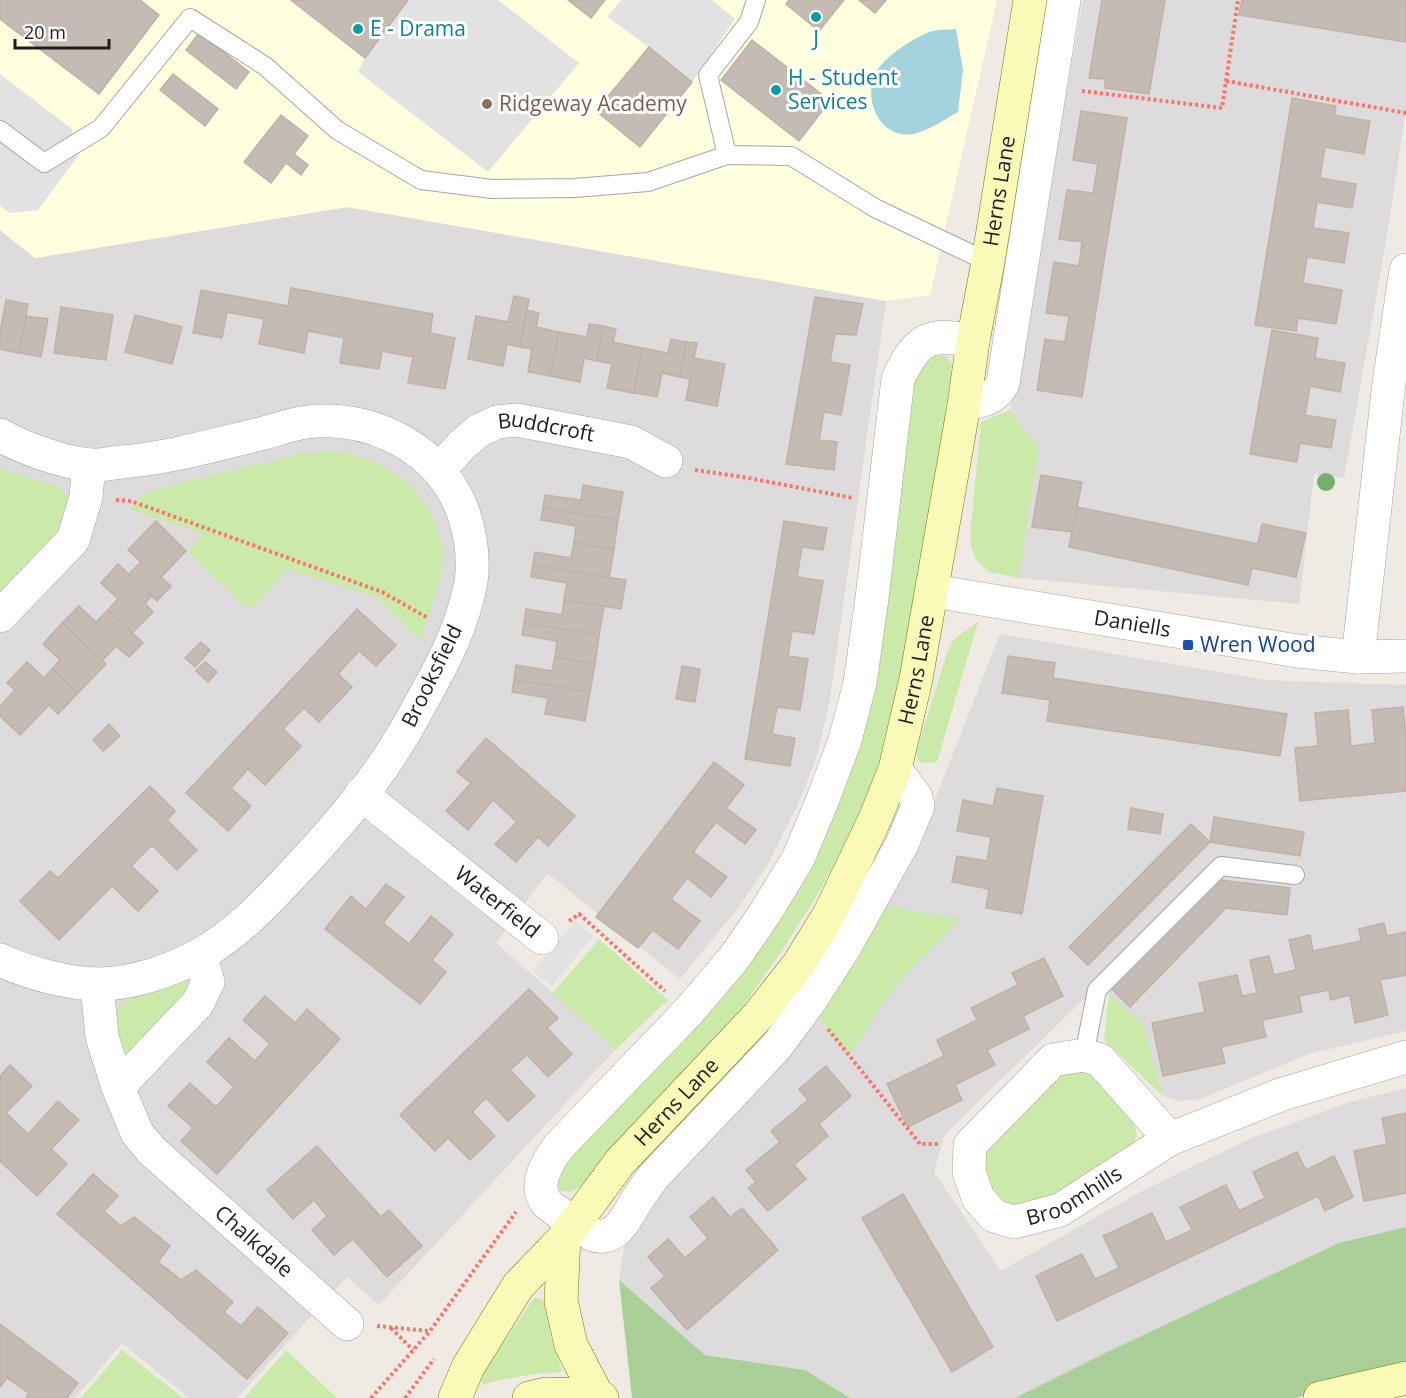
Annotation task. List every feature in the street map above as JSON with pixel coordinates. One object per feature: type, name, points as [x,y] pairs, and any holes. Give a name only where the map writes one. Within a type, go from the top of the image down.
[{"type":"street","name":"Herns Lane","points":[[455,1398],[468,1367],[518,1286],[569,1230],[620,1162],[745,1031],[798,964],[829,915],[859,857],[895,769],[916,679],[933,591],[1030,0]]},
{"type":"street","points":[[964,405],[993,397],[999,392],[1003,383],[1048,87],[1064,0]]},
{"type":"street","points":[[1358,657],[1389,383],[1406,270]]},
{"type":"street","points":[[895,769],[916,797],[918,806],[903,844],[846,945],[808,1004],[776,1047],[654,1176],[616,1231],[598,1237],[569,1230],[546,1203],[541,1186],[542,1176],[548,1162],[581,1121],[689,1011],[734,958],[798,859],[844,740],[860,683],[898,379],[908,358],[927,339],[948,336],[973,341]]},
{"type":"street","name":"Buddcroft","points":[[438,470],[478,431],[497,422],[517,420],[631,442],[666,460]]},
{"type":"street","name":"Brooksfield","points":[[0,435],[48,455],[89,465],[136,461],[181,453],[306,422],[335,422],[364,426],[398,438],[419,451],[438,470],[456,496],[466,520],[471,580],[457,635],[397,746],[324,841],[271,898],[229,936],[200,955],[173,967],[137,978],[97,984],[52,978],[14,967],[0,960]]},
{"type":"street","points":[[0,616],[73,540],[86,497],[89,465]]},
{"type":"street","name":"Daniells","points":[[933,591],[1297,651],[1358,657],[1406,656]]},
{"type":"street","name":"Waterfield","points":[[361,794],[542,938]]},
{"type":"street","points":[[118,1087],[198,1003],[208,982],[200,955]]},
{"type":"street","name":"Chalkdale","points":[[97,984],[102,1037],[118,1087],[137,1133],[152,1151],[347,1324]]},
{"type":"street","points":[[969,1145],[1053,1060],[1084,1055],[1100,1060],[1170,1139]]},
{"type":"street","name":"Broomhills","points":[[969,1145],[969,1172],[978,1198],[994,1216],[1014,1222],[1060,1210],[1170,1139],[1280,1095],[1406,1057]]},
{"type":"street","points":[[569,1230],[561,1301],[571,1346],[599,1397]]},
{"type":"street","points":[[1320,1398],[1406,1378]]},
{"type":"street","points":[[529,1398],[546,1394],[599,1397]]},
{"type":"lane","points":[[727,155],[708,75],[749,22],[756,0]]},
{"type":"lane","points":[[0,130],[44,163],[101,128],[190,18],[265,66],[337,130],[421,180],[492,189],[575,188],[648,182],[727,155],[791,156],[875,208],[988,262]]},
{"type":"lane","points":[[1084,1055],[1097,990],[1221,866],[1295,875]]},
{"type":"path","points":[[1048,87],[1222,108],[1238,0]]},
{"type":"path","points":[[1226,81],[1406,113]]},
{"type":"path","points":[[666,460],[691,470],[743,477],[883,503]]},
{"type":"path","points":[[86,497],[131,501],[382,592],[457,635]]},
{"type":"path","name":"Waterfield","points":[[542,938],[579,914],[689,1011]]},
{"type":"path","points":[[808,1004],[920,1144],[969,1145]]},
{"type":"path","points":[[371,1398],[430,1331],[542,1176]]},
{"type":"path","points":[[347,1324],[430,1331]]},
{"type":"path","points":[[391,1327],[413,1350]]},
{"type":"shaded area","name":"Ridgeway Academy","points":[[0,0],[997,0],[930,295],[886,301],[348,207],[35,258],[0,230]]},
{"type":"shaded area","points":[[408,0],[498,0],[579,63],[488,172],[358,72],[365,58]]},
{"type":"shaded area","points":[[621,0],[712,0],[735,19],[692,82],[607,17]]},
{"type":"shaded area","points":[[1083,0],[1406,0],[1406,109],[1387,236],[1344,478],[1314,474],[1299,604],[1019,578],[1039,449],[1010,410]]},
{"type":"shaded area","points":[[0,74],[72,129],[78,156],[38,210],[10,213],[0,206]]},
{"type":"shaded area","points":[[347,207],[886,301],[830,699],[818,752],[801,798],[768,864],[738,908],[680,979],[547,873],[496,943],[615,1050],[379,1305],[347,1277],[237,1398],[189,1398],[122,1343],[75,1398],[0,1398],[0,230],[35,258]]},
{"type":"shaded area","points":[[1000,634],[1265,680],[1406,685],[1406,1031],[1309,1054],[1200,1099],[1179,1101],[1163,1096],[1143,1024],[1109,994],[1087,996],[945,1134],[934,1172],[1001,1271],[1142,1191],[1249,1139],[1350,1102],[1406,1088],[1406,1227],[1339,1243],[1015,1398],[850,1398],[805,1370],[705,1355],[619,1280],[625,1241],[912,858]]},
{"type":"shaded area","points":[[575,921],[593,936],[552,986],[533,971]]},
{"type":"green space","points":[[933,355],[946,356],[952,364],[943,450],[884,767],[858,824],[814,900],[744,1005],[710,1044],[633,1123],[581,1186],[571,1192],[561,1191],[554,1171],[823,831],[915,368]]},
{"type":"green space","points":[[1010,410],[1039,449],[1019,578],[989,572],[977,561],[971,547],[981,422]]},
{"type":"green space","points":[[334,451],[352,454],[384,466],[398,475],[421,498],[430,513],[443,552],[438,585],[420,640],[377,597],[288,569],[250,610],[188,552],[204,534],[131,510],[140,498],[156,489],[306,453]]},
{"type":"green space","points":[[0,469],[57,486],[68,496],[69,512],[63,531],[0,599]]},
{"type":"green space","points":[[978,622],[937,762],[920,763],[916,752],[948,650],[954,639]]},
{"type":"green space","points":[[869,903],[960,919],[897,984],[849,1055],[808,1004]]},
{"type":"green space","points":[[599,939],[668,1000],[615,1050],[553,993]]},
{"type":"green space","points":[[183,979],[188,982],[190,988],[131,1052],[118,1049],[115,1016],[118,1008],[125,1001],[143,991]]},
{"type":"green space","points":[[1109,994],[1143,1024],[1163,1096],[1104,1040]]},
{"type":"green space","points":[[1087,1069],[1133,1121],[1137,1135],[1131,1149],[1035,1205],[1024,1209],[990,1199],[982,1147],[1050,1078]]},
{"type":"green space","points":[[1406,1227],[1406,1365],[1296,1398],[1015,1398],[1339,1243]]},
{"type":"green space","points":[[619,1280],[705,1355],[805,1370],[850,1398],[632,1398]]},
{"type":"green space","points":[[535,1297],[545,1301],[551,1338],[563,1372],[522,1376],[482,1385],[480,1376]]},
{"type":"green space","points":[[122,1350],[183,1398],[81,1398]]},
{"type":"green space","points":[[286,1350],[337,1398],[244,1398]]},
{"type":"water","points":[[956,29],[963,70],[958,112],[917,133],[894,132],[878,118],[871,96],[875,74],[879,67],[892,54],[918,37],[936,30]]},
{"type":"building","points":[[0,0],[140,0],[159,15],[99,94],[0,19]]},
{"type":"building","name":"E - Drama","points":[[291,0],[408,0],[365,58]]},
{"type":"building","points":[[568,0],[605,0],[591,18]]},
{"type":"building","name":"J","points":[[789,0],[844,0],[819,31],[786,4]]},
{"type":"building","name":"J","points":[[859,0],[886,0],[875,13]]},
{"type":"building","points":[[1102,0],[1165,0],[1149,94],[1105,88],[1105,79],[1089,78]]},
{"type":"building","points":[[1242,0],[1406,0],[1406,42],[1239,15]]},
{"type":"building","points":[[199,33],[249,72],[236,89],[186,50]]},
{"type":"building","name":"H - Student Services","points":[[752,40],[830,101],[799,141],[721,80]]},
{"type":"building","points":[[649,47],[692,82],[640,147],[596,111]]},
{"type":"building","points":[[173,74],[218,109],[205,126],[160,90]]},
{"type":"building","points":[[1292,98],[1336,106],[1334,115],[1370,121],[1364,154],[1325,147],[1320,178],[1356,184],[1352,208],[1317,202],[1313,228],[1349,233],[1344,263],[1307,257],[1303,283],[1342,290],[1336,324],[1298,318],[1296,331],[1255,325]]},
{"type":"building","points":[[1081,111],[1127,118],[1082,397],[1037,390],[1045,339],[1065,342],[1069,316],[1046,313],[1054,262],[1079,266],[1082,242],[1059,239],[1067,190],[1093,193],[1098,164],[1073,160]]},
{"type":"building","points":[[281,115],[308,136],[294,154],[308,165],[301,175],[286,163],[271,183],[244,162]]},
{"type":"building","points":[[291,288],[433,314],[430,333],[455,338],[445,389],[408,383],[413,357],[382,351],[379,369],[340,363],[344,338],[308,331],[304,353],[259,344],[264,319],[227,312],[222,338],[193,333],[201,290],[288,306]]},
{"type":"building","points":[[514,296],[529,299],[520,347],[507,344],[503,366],[468,359],[476,316],[508,322]]},
{"type":"building","points":[[815,297],[863,304],[856,335],[835,334],[830,362],[850,365],[841,415],[824,412],[819,440],[837,442],[834,470],[786,464]]},
{"type":"building","points":[[6,300],[28,304],[19,353],[0,349],[0,332]]},
{"type":"building","points":[[61,307],[113,315],[106,360],[54,353]]},
{"type":"building","points":[[527,310],[539,313],[536,327],[559,332],[550,376],[528,372],[532,349],[520,347]]},
{"type":"building","points":[[135,315],[182,327],[172,364],[125,352]]},
{"type":"building","points":[[26,316],[48,319],[41,357],[19,353]]},
{"type":"building","points":[[589,324],[603,326],[597,361],[584,358],[580,382],[550,376],[559,332],[587,337]]},
{"type":"building","points":[[603,326],[616,329],[613,342],[642,348],[634,393],[607,388],[612,364],[597,361]]},
{"type":"building","points":[[1272,330],[1318,338],[1315,358],[1345,363],[1340,392],[1310,386],[1305,415],[1336,420],[1331,448],[1300,443],[1297,462],[1250,454]]},
{"type":"building","points":[[671,339],[686,342],[680,377],[662,373],[657,397],[634,393],[642,348],[668,353]]},
{"type":"building","points":[[686,342],[697,343],[694,358],[725,364],[717,406],[686,400],[690,379],[680,377]]},
{"type":"building","points":[[1041,475],[1082,482],[1072,532],[1032,527]]},
{"type":"building","points":[[583,485],[623,492],[618,520],[543,508],[545,495],[581,500]]},
{"type":"building","points":[[1077,507],[1258,544],[1262,524],[1306,533],[1296,577],[1252,568],[1248,585],[1069,547]]},
{"type":"building","points":[[543,508],[618,520],[614,549],[574,543],[576,526],[541,520]]},
{"type":"building","points":[[156,521],[186,551],[161,577],[171,586],[157,601],[129,574],[141,562],[128,550]]},
{"type":"building","points":[[784,521],[827,528],[823,550],[802,547],[797,577],[823,581],[814,634],[792,631],[788,656],[808,659],[800,710],[777,707],[772,734],[795,738],[790,766],[745,759]]},
{"type":"building","points":[[574,543],[614,549],[609,578],[533,565],[535,552],[571,558]]},
{"type":"building","points":[[118,564],[152,596],[145,603],[153,612],[132,633],[108,610],[118,599],[101,583]]},
{"type":"building","points":[[533,565],[626,580],[621,609],[564,600],[567,583],[531,577]]},
{"type":"building","points":[[564,600],[604,606],[599,635],[524,623],[526,609],[562,615]]},
{"type":"building","points":[[79,606],[96,622],[108,610],[143,643],[129,657],[116,646],[102,661],[62,623]]},
{"type":"building","points":[[357,609],[396,645],[376,666],[359,651],[338,674],[352,687],[319,722],[304,708],[283,729],[301,746],[265,785],[248,769],[231,788],[251,806],[228,831],[186,793]]},
{"type":"building","points":[[62,623],[106,664],[78,693],[52,669],[60,660],[43,644]]},
{"type":"building","points":[[524,623],[599,635],[595,664],[555,657],[557,641],[522,635]]},
{"type":"building","points":[[201,642],[210,650],[195,667],[185,658]]},
{"type":"building","points":[[1008,656],[1055,663],[1053,678],[1287,714],[1280,756],[1047,721],[1050,700],[1002,693]]},
{"type":"building","points":[[555,657],[595,664],[590,692],[514,680],[516,665],[552,671]]},
{"type":"building","points":[[27,662],[44,678],[52,669],[78,693],[58,714],[49,705],[20,735],[0,716],[0,706],[15,690],[7,683]]},
{"type":"building","points":[[205,662],[217,672],[208,682],[196,671]]},
{"type":"building","points":[[682,666],[700,669],[695,702],[676,699]]},
{"type":"building","points":[[514,680],[590,692],[585,721],[545,714],[548,698],[512,692]]},
{"type":"building","points":[[1403,707],[1406,736],[1406,791],[1300,801],[1295,748],[1318,746],[1315,713],[1348,710],[1351,746],[1375,743],[1372,710]]},
{"type":"building","points":[[109,724],[120,736],[103,751],[93,740]]},
{"type":"building","points":[[486,738],[575,816],[548,846],[538,837],[516,862],[495,844],[517,822],[493,800],[468,830],[446,811],[471,783],[457,772]]},
{"type":"building","points":[[714,762],[744,785],[726,808],[756,830],[745,844],[716,822],[693,852],[727,877],[711,897],[687,878],[671,899],[700,921],[678,949],[653,930],[638,948],[596,917]]},
{"type":"building","points":[[150,786],[175,811],[167,820],[197,850],[177,870],[152,845],[131,866],[158,891],[138,911],[112,886],[59,940],[20,901],[50,871],[58,878]]},
{"type":"building","points":[[997,788],[1043,796],[1022,914],[986,908],[989,889],[952,882],[957,856],[987,861],[991,837],[957,831],[963,800],[993,806]]},
{"type":"building","points":[[1131,808],[1163,814],[1160,834],[1128,829]]},
{"type":"building","points":[[1214,817],[1304,832],[1300,856],[1210,842]]},
{"type":"building","points":[[1191,824],[1210,842],[1088,965],[1069,947]]},
{"type":"building","points":[[1218,880],[1290,888],[1287,915],[1226,908],[1130,1007],[1111,988]]},
{"type":"building","points":[[386,884],[404,897],[383,923],[409,944],[431,916],[453,934],[432,960],[446,972],[420,1004],[325,929],[351,896],[366,909]]},
{"type":"building","points":[[1384,923],[1387,936],[1406,932],[1406,975],[1380,980],[1388,1015],[1355,1023],[1350,995],[1330,1000],[1329,990],[1299,996],[1302,1012],[1262,1020],[1266,1037],[1221,1047],[1225,1063],[1163,1076],[1152,1023],[1205,1012],[1199,983],[1237,975],[1242,996],[1257,993],[1250,960],[1269,956],[1274,975],[1296,970],[1289,940],[1310,935],[1313,951],[1361,941],[1359,929]]},
{"type":"building","points":[[1044,958],[1063,996],[1023,1016],[1029,1029],[987,1050],[995,1065],[955,1085],[962,1100],[908,1127],[887,1084],[944,1056],[937,1040],[977,1020],[971,1008],[1018,985],[1012,973]]},
{"type":"building","points":[[529,989],[558,1018],[547,1028],[572,1054],[548,1077],[527,1055],[510,1070],[535,1096],[508,1121],[486,1098],[472,1112],[495,1136],[470,1160],[448,1138],[435,1151],[400,1115]]},
{"type":"building","points":[[265,996],[295,1023],[307,1009],[340,1039],[217,1174],[181,1141],[193,1128],[168,1106],[190,1083],[216,1107],[234,1087],[207,1062],[229,1038],[255,1061],[270,1044],[243,1020]]},
{"type":"building","points":[[10,1065],[32,1086],[6,1113],[28,1134],[58,1101],[79,1120],[51,1149],[67,1164],[37,1196],[0,1161],[0,1076]]},
{"type":"building","points":[[826,1066],[851,1096],[819,1124],[828,1136],[794,1165],[806,1179],[768,1211],[748,1188],[756,1182],[746,1170],[780,1142],[771,1131],[808,1100],[799,1089]]},
{"type":"building","points":[[1406,1113],[1406,1193],[1364,1201],[1354,1151],[1387,1144],[1382,1118]]},
{"type":"building","points":[[317,1146],[381,1217],[389,1210],[422,1246],[387,1277],[353,1239],[334,1255],[312,1230],[327,1216],[314,1200],[293,1219],[267,1190]]},
{"type":"building","points":[[1297,1152],[1306,1170],[1334,1156],[1353,1197],[1325,1211],[1318,1196],[1057,1321],[1036,1276],[1082,1254],[1095,1279],[1119,1268],[1103,1236],[1152,1213],[1166,1242],[1192,1230],[1180,1207],[1226,1185],[1239,1211],[1265,1198],[1253,1172]]},
{"type":"building","points":[[93,1174],[118,1196],[104,1211],[121,1226],[134,1217],[170,1246],[158,1262],[181,1280],[196,1270],[233,1302],[224,1312],[241,1326],[258,1307],[288,1333],[247,1379],[57,1214]]},
{"type":"building","points":[[903,1194],[993,1347],[952,1372],[862,1218]]},
{"type":"building","points":[[713,1197],[730,1217],[742,1208],[778,1250],[687,1330],[651,1288],[665,1276],[648,1257],[668,1239],[685,1258],[708,1238],[690,1217]]},
{"type":"building","points":[[0,1324],[78,1383],[67,1398],[26,1398],[29,1393],[7,1378],[0,1387]]},
{"type":"place","name":"J","points":[[816,17]]},
{"type":"place","name":"E - Drama","points":[[358,29]]},
{"type":"place","name":"H - Student Services","points":[[776,90]]},
{"type":"place","name":"Ridgeway Academy","points":[[487,104]]},
{"type":"place","name":"Wren Wood","points":[[1188,645]]}]
